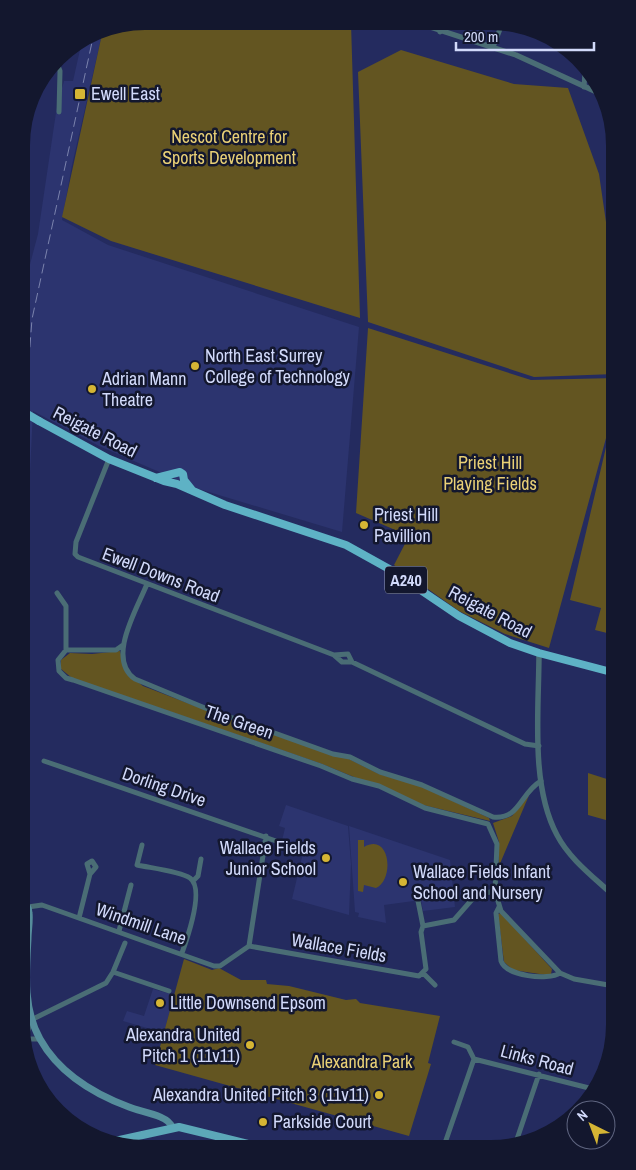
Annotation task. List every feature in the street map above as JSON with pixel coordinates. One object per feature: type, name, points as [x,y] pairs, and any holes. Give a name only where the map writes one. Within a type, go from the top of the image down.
[{"type":"highway","name":"Reigate Road","points":[[30,416],[109,459],[155,478],[179,482]]},
{"type":"highway","name":"Reigate Road","points":[[155,478],[174,474],[172,478],[194,492],[240,511],[346,545],[391,570],[459,616],[510,643],[539,653],[606,671]]},
{"type":"main road","points":[[30,1012],[31,1020],[40,1039],[61,1066],[87,1086],[127,1106],[167,1120],[172,1127]]},
{"type":"main road","points":[[126,1138],[172,1127],[194,1129],[235,1140]]},
{"type":"street","points":[[435,30],[493,47],[592,90]]},
{"type":"street","points":[[493,47],[499,31]]},
{"type":"street","points":[[58,70],[60,78],[59,112]]},
{"type":"street","points":[[584,87],[585,78]]},
{"type":"street","name":"Ewell Downs Road","points":[[109,459],[76,542],[75,554],[84,560],[334,655],[342,662],[352,662],[525,744],[539,746]]},
{"type":"street","name":"The Green","points":[[148,584],[123,645],[122,658],[127,672],[135,679],[333,754],[350,757],[380,772],[422,785],[495,818]]},
{"type":"street","points":[[57,594],[66,606],[66,650],[116,650],[123,645]]},
{"type":"street","name":"The Green","points":[[66,650],[61,655],[58,665],[59,670],[66,678],[321,766],[352,779],[379,786],[426,808],[488,824]]},
{"type":"street","points":[[539,653],[539,746],[541,781],[546,808],[557,836],[579,864],[606,889]]},
{"type":"street","name":"Ewell Downs Road","points":[[334,655],[348,654],[352,662]]},
{"type":"street","name":"Dorling Drive","points":[[44,761],[276,840]]},
{"type":"street","points":[[541,781],[528,790],[516,810],[506,816],[495,818],[488,824],[494,833],[496,844],[495,891],[499,907],[560,973],[574,979],[606,985]]},
{"type":"street","points":[[249,946],[266,836]]},
{"type":"street","points":[[142,844],[137,865],[186,876],[193,881],[196,896],[191,926],[182,954]]},
{"type":"street","points":[[193,881],[198,876],[201,859]]},
{"type":"street","points":[[79,918],[90,874]]},
{"type":"street","points":[[118,931],[131,885]]},
{"type":"street","points":[[423,926],[454,920],[476,895],[495,891]]},
{"type":"street","points":[[418,901],[423,926],[421,932],[426,965],[423,973],[435,985]]},
{"type":"street","name":"Windmill Lane","points":[[30,906],[38,904],[217,967],[249,946]]},
{"type":"street","points":[[499,907],[496,913],[501,961],[504,968],[510,971],[548,977],[560,973]]},
{"type":"street","points":[[30,1023],[31,1020],[102,986],[114,972],[125,943]]},
{"type":"street","name":"Wallace Fields","points":[[249,946],[414,976],[423,973]]},
{"type":"street","points":[[114,972],[169,991]]},
{"type":"street","points":[[31,1039],[40,1039]]},
{"type":"street","points":[[446,1140],[474,1058],[468,1047],[454,1042]]},
{"type":"street","name":"Links Road","points":[[474,1058],[587,1087]]},
{"type":"street","points":[[518,1137],[539,1074]]},
{"type":"shaded area","name":"North East Surrey College of Technology","points":[[101,39],[72,165],[62,220],[108,245],[359,327],[342,532],[199,489],[99,446],[33,411],[30,473],[30,264],[38,234],[57,106],[64,81],[73,81],[80,51]]},
{"type":"shaded area","name":"Wallace Fields Junior School","points":[[286,805],[348,826],[351,864],[349,915],[292,899],[303,853],[281,845],[285,828],[279,826]]},
{"type":"shaded area","name":"Wallace Fields Infant School and Nursery","points":[[349,826],[450,860],[455,907],[423,911],[421,900],[384,905],[386,923],[358,917],[359,913],[355,912]]},
{"type":"shaded area","name":"Little Downsend Epsom","points":[[153,989],[174,995],[164,1033],[123,1021],[127,1011],[144,1016]]},
{"type":"green space","name":"Nescot Centre for Sports Development","points":[[145,30],[351,30],[360,318],[111,241],[62,217],[101,39],[123,32]]},
{"type":"green space","points":[[401,50],[514,84],[568,88],[599,174],[606,222],[606,374],[534,377],[368,322],[358,72]]},
{"type":"green space","name":"Priest Hill Playing Fields","points":[[368,328],[531,380],[606,378],[606,438],[549,648],[505,634],[459,611],[394,565],[409,536],[356,513]]},
{"type":"green space","points":[[606,447],[606,633],[595,630],[601,608],[570,600]]},
{"type":"green space","points":[[120,651],[126,673],[143,686],[208,711],[349,759],[379,774],[421,786],[489,818],[490,821],[423,805],[322,764],[72,678],[61,669],[61,660],[70,653],[92,654]]},
{"type":"green space","points":[[588,773],[606,779],[606,820],[588,815]]},
{"type":"green space","points":[[530,793],[499,866],[499,842],[493,823],[512,816]]},
{"type":"green space","points":[[358,840],[364,840],[364,847],[373,844],[380,846],[387,858],[386,876],[382,883],[376,888],[364,885],[363,892],[358,891]]},
{"type":"green space","points":[[501,913],[552,969],[551,974],[546,975],[513,970],[504,962],[498,914]]},
{"type":"green space","name":"Alexandra Park","points":[[184,959],[212,970],[219,968],[241,980],[266,980],[267,984],[289,986],[346,1000],[356,999],[360,1003],[440,1016],[428,1063],[431,1064],[409,1136],[155,1065]]},
{"type":"railway","points":[[30,346],[32,319],[92,43]]},
{"type":"place","name":"Ewell East","points":[[80,94]]},
{"type":"place","name":"North East Surrey College of Technology","points":[[195,366]]},
{"type":"place","name":"Adrian Mann Theatre","points":[[92,389]]},
{"type":"place","name":"Priest Hill Pavillion","points":[[364,525]]},
{"type":"place","name":"Wallace Fields Junior School","points":[[326,858]]},
{"type":"place","name":"Wallace Fields Infant School and Nursery","points":[[403,882]]},
{"type":"place","name":"Little Downsend Epsom","points":[[160,1003]]},
{"type":"place","name":"Alexandra United Pitch 1 (11v11)","points":[[250,1045]]},
{"type":"place","name":"Alexandra United Pitch 3 (11v11)","points":[[379,1095]]},
{"type":"place","name":"Parkside Court","points":[[263,1122]]}]
